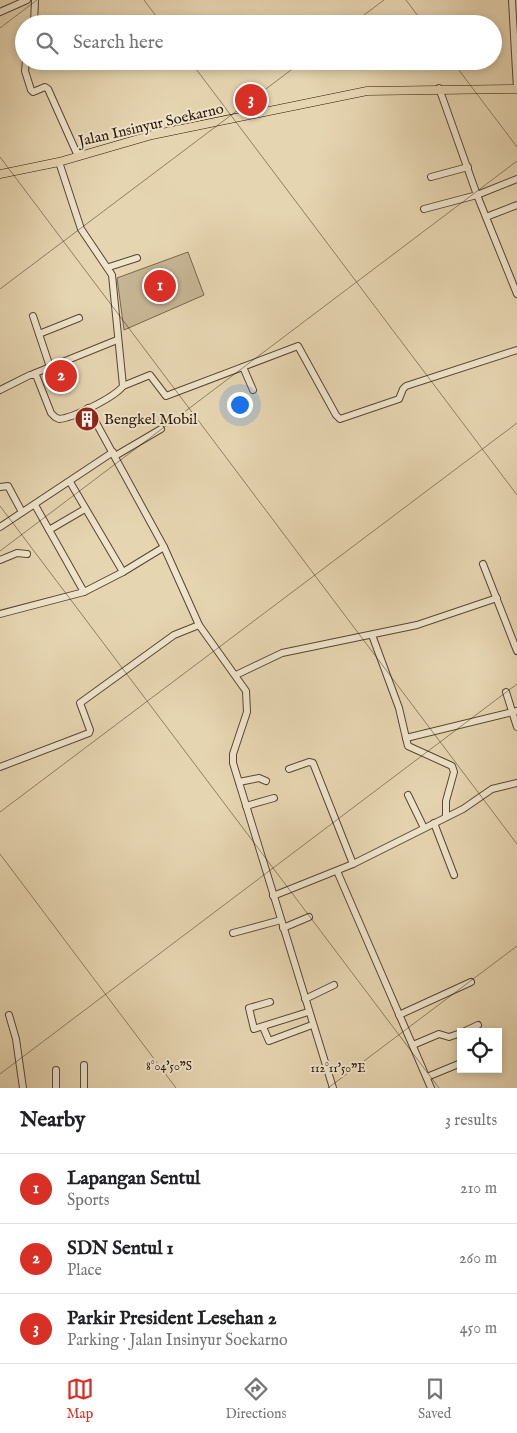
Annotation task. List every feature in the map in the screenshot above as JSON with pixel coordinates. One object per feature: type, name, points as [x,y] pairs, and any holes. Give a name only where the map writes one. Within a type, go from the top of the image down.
[{"type":"main road","name":"Jalan Insinyur Soekarno","points":[[0,174],[59,162],[152,135],[367,91],[440,88],[517,89]]},
{"type":"street","points":[[0,12],[27,0]]},
{"type":"street","points":[[34,15],[35,0]]},
{"type":"street","points":[[512,0],[515,11],[517,89]]},
{"type":"street","points":[[25,70],[33,92],[46,87],[48,89],[78,156]]},
{"type":"street","points":[[440,88],[477,194],[517,294]]},
{"type":"street","points":[[59,162],[81,229],[109,267],[114,283],[117,340],[123,386]]},
{"type":"street","points":[[431,177],[468,167]]},
{"type":"street","points":[[424,209],[477,194],[517,179]]},
{"type":"street","points":[[486,217],[517,204]]},
{"type":"street","points":[[109,267],[137,258]]},
{"type":"street","points":[[33,316],[50,367]]},
{"type":"street","points":[[39,334],[79,318]]},
{"type":"street","points":[[0,390],[33,374],[117,340]]},
{"type":"street","points":[[33,374],[38,377],[55,418],[63,418],[88,408],[119,391],[123,386],[150,375],[166,396],[299,346],[336,415],[340,418],[399,400],[401,391],[406,386],[517,350]]},
{"type":"street","points":[[243,367],[253,390]]},
{"type":"street","points":[[88,408],[164,547],[200,625],[246,691],[248,701],[246,720],[233,758],[304,999],[333,1088]]},
{"type":"street","points":[[0,527],[114,454],[161,429]]},
{"type":"street","points":[[70,482],[123,572]]},
{"type":"street","points":[[0,488],[8,486],[22,512]]},
{"type":"street","points":[[35,505],[84,592]]},
{"type":"street","points":[[49,530],[85,509]]},
{"type":"street","points":[[0,614],[84,592],[123,572],[164,547]]},
{"type":"street","points":[[0,560],[17,553],[27,554]]},
{"type":"street","points":[[482,564],[517,651]]},
{"type":"street","points":[[236,675],[282,653],[372,636],[434,621],[497,598]]},
{"type":"street","points":[[0,767],[89,733],[90,730],[80,703],[174,635],[200,625]]},
{"type":"street","points":[[372,636],[399,708],[408,746],[449,763],[454,769],[447,791],[446,817]]},
{"type":"street","points":[[506,692],[515,711],[517,727]]},
{"type":"street","points":[[406,738],[515,711]]},
{"type":"street","points":[[289,770],[309,762],[312,763],[353,864]]},
{"type":"street","points":[[239,782],[259,778],[266,782]]},
{"type":"street","points":[[273,896],[353,864],[467,807],[492,789],[517,783]]},
{"type":"street","points":[[408,794],[424,828]]},
{"type":"street","points":[[246,806],[274,798]]},
{"type":"street","points":[[434,823],[454,874]]},
{"type":"street","points":[[337,871],[431,1088]]},
{"type":"street","points":[[283,928],[309,917]]},
{"type":"street","points":[[233,933],[281,920]]},
{"type":"street","points":[[399,1015],[471,982]]},
{"type":"street","points":[[304,999],[334,985]]},
{"type":"street","points":[[270,1002],[248,1009],[253,1028],[286,1021],[308,1012]]},
{"type":"street","points":[[9,1015],[16,1039],[23,1088]]},
{"type":"street","points":[[301,1015],[305,1027]]},
{"type":"street","points":[[286,1021],[289,1033]]},
{"type":"street","points":[[263,1027],[268,1041],[312,1025]]},
{"type":"street","points":[[471,1028],[478,1025]]},
{"type":"street","points":[[413,1046],[439,1034],[449,1037],[457,1034]]},
{"type":"street","points":[[84,1065],[84,1088]]},
{"type":"street","points":[[427,1077],[457,1065]]},
{"type":"street","points":[[56,1070],[56,1088]]},
{"type":"shaded area","points":[[188,252],[204,295],[124,330],[117,278]]},
{"type":"place","name":"Parkir President Lesehan 2","points":[[251,100]]},
{"type":"place","name":"Lapangan Sentul","points":[[160,286]]},
{"type":"place","name":"SDN Sentul 1","points":[[61,376]]},
{"type":"place","name":"Bengkel Mobil","points":[[87,419]]}]
